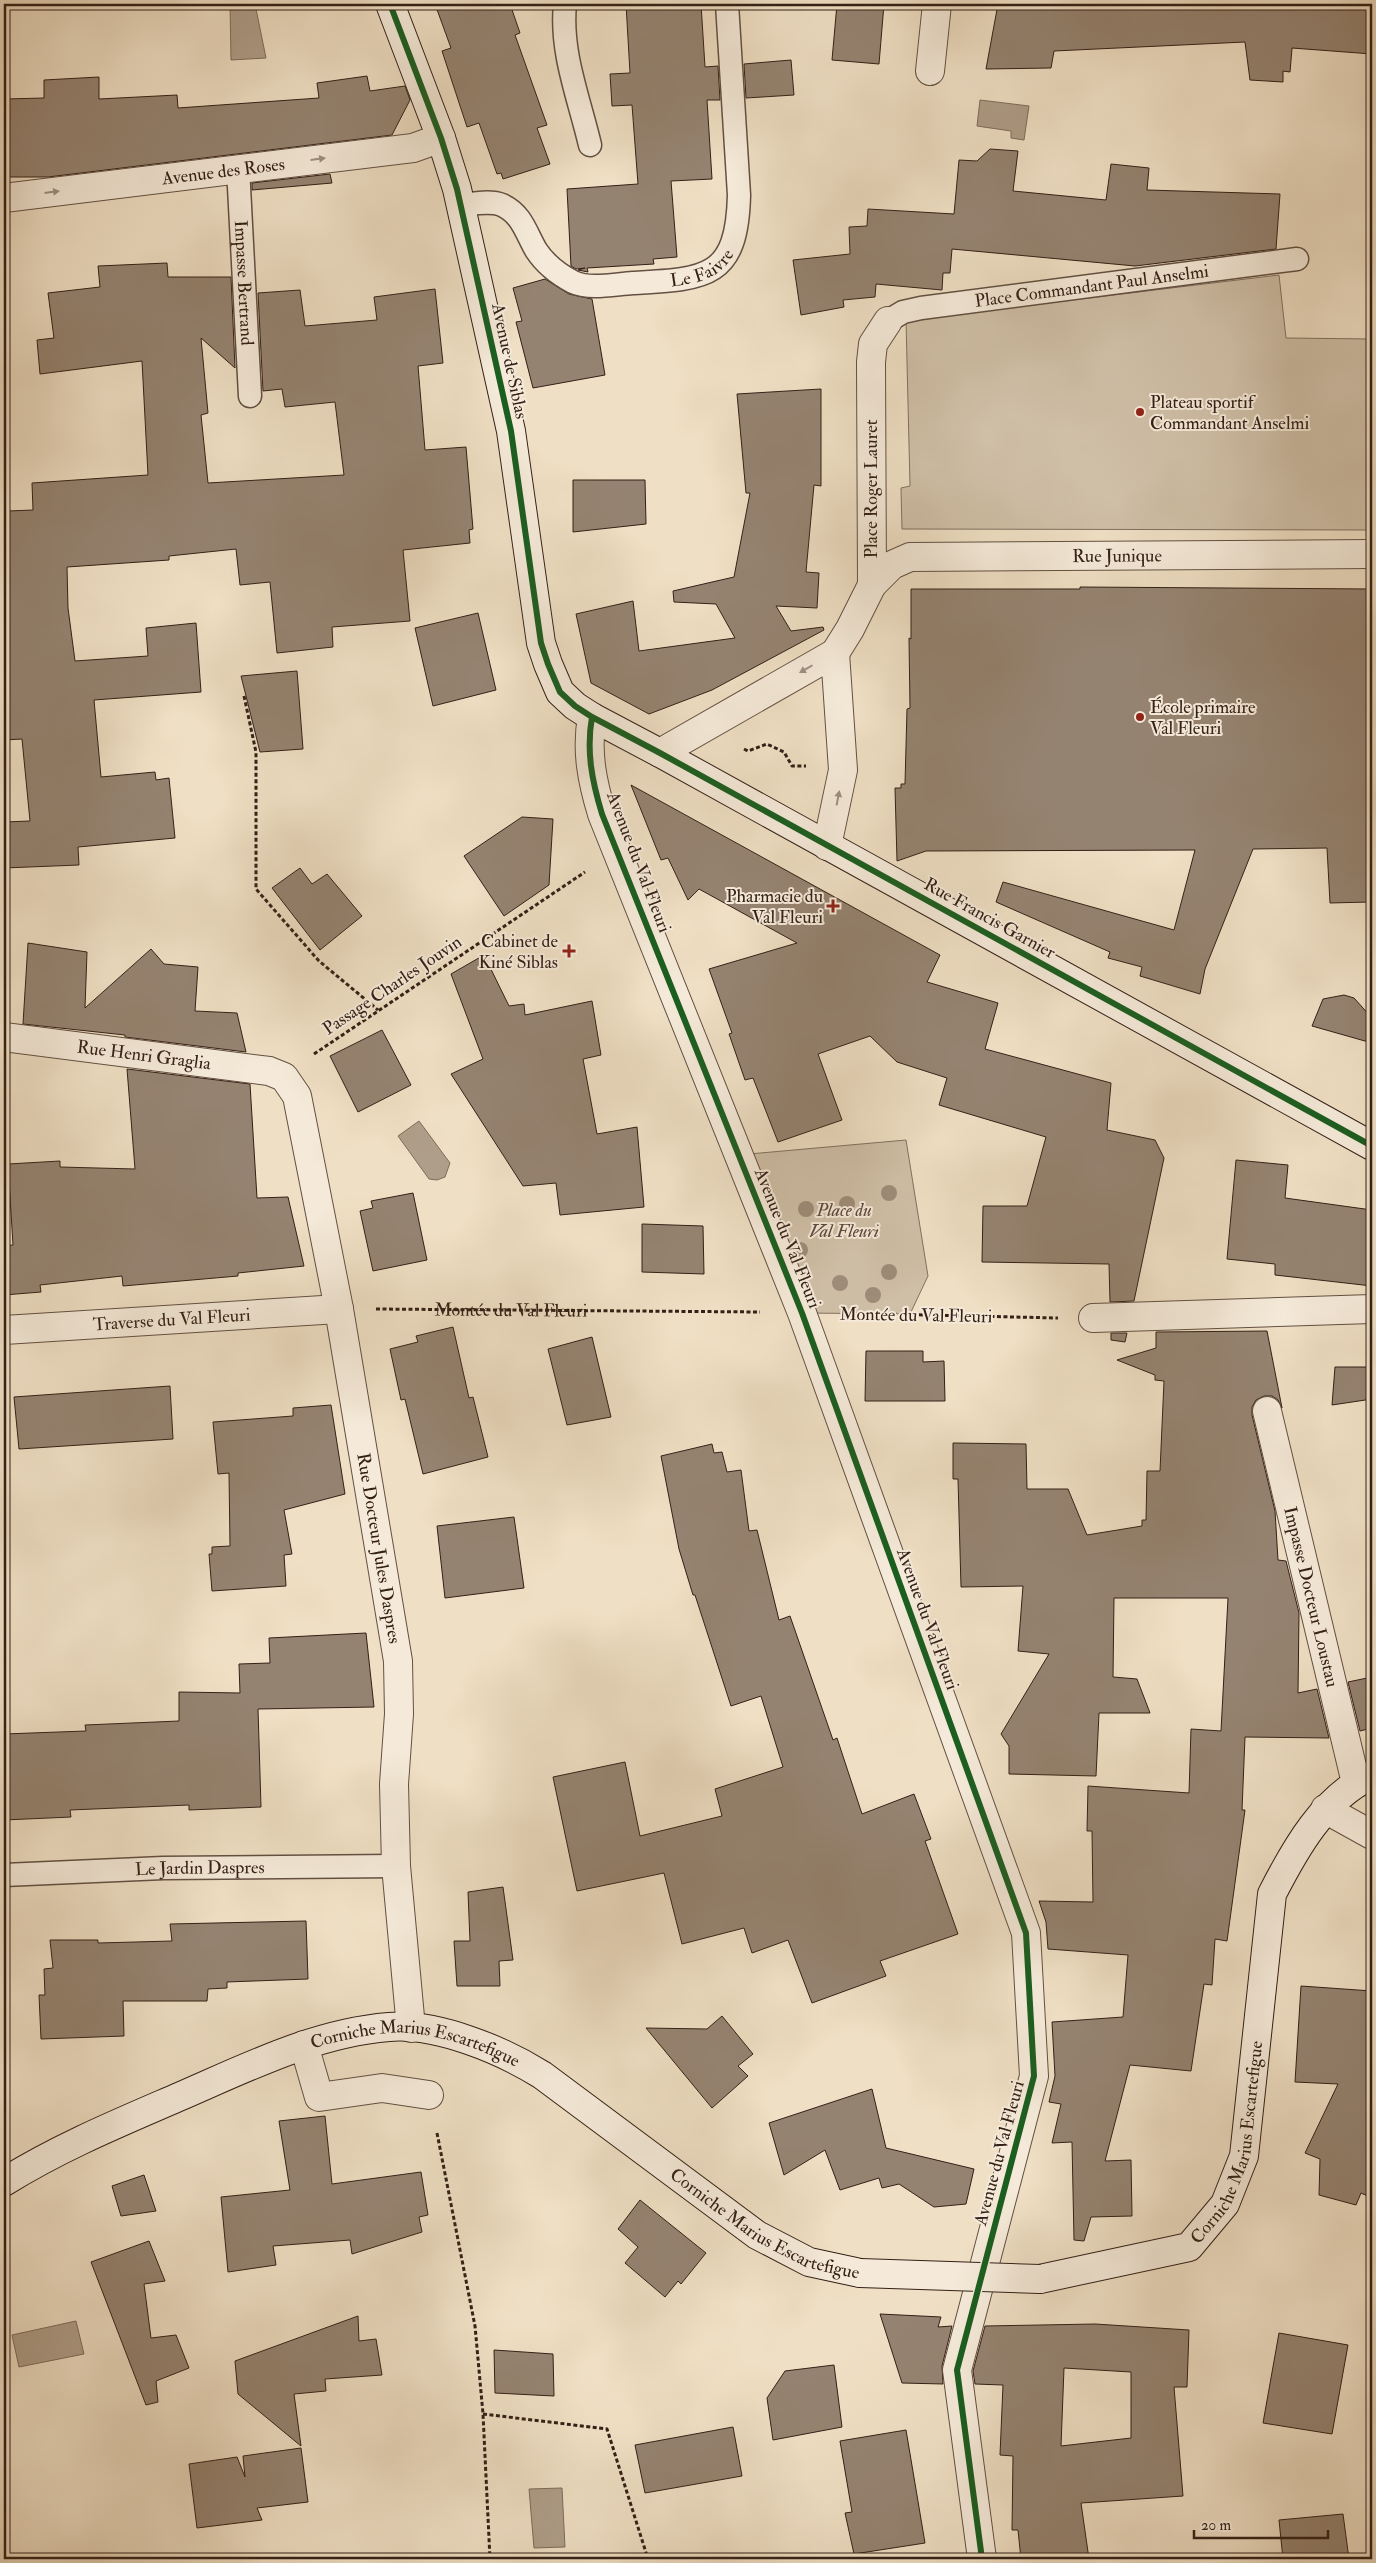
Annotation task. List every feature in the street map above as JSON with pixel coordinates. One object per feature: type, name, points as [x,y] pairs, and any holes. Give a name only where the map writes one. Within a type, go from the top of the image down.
[{"type":"street","name":"Avenue de Siblas","points":[[390,4],[441,138],[460,205],[511,431],[541,643],[560,692],[592,717]]},
{"type":"street","points":[[930,72],[937,4]]},
{"type":"street","name":"Avenue des Roses","points":[[4,198],[413,148],[441,138]]},
{"type":"street","name":"Place Roger Lauret","points":[[660,752],[835,652],[850,629],[872,585],[870,362],[873,344],[888,321]]},
{"type":"street","name":"Rue Junique","points":[[872,585],[892,565],[910,557],[1372,554]]},
{"type":"street","points":[[827,846],[843,770],[835,652]]},
{"type":"street","name":"Rue Francis Garnier","points":[[592,717],[660,752],[1372,1146]]},
{"type":"street","name":"Avenue du Val Fleuri","points":[[592,717],[588,740],[596,794],[802,1313],[1026,1933],[1034,2076],[957,2370],[982,2559]]},
{"type":"street","name":"Rue Henri Graglia","points":[[4,1037],[255,1068],[284,1077]]},
{"type":"street","name":"Rue Docteur Jules Daspres","points":[[284,1077],[294,1089],[300,1105],[339,1309],[398,1661],[399,1714],[394,1784],[396,1866],[411,2028]]},
{"type":"street","name":"Traverse du Val Fleuri","points":[[4,1330],[339,1309]]},
{"type":"street","points":[[1093,1318],[1372,1309]]},
{"type":"street","name":"Impasse Docteur Loustau","points":[[1268,1412],[1364,1779]]},
{"type":"street","name":"Corniche Marius Escartefigue","points":[[4,2182],[72,2143],[304,2045],[390,2027],[411,2028],[481,2045],[518,2060],[542,2075],[756,2235],[809,2262],[860,2273],[1040,2279],[1189,2247],[1224,2204],[1244,2156],[1272,1894],[1286,1865],[1326,1809],[1364,1779]]},
{"type":"street","points":[[1326,1809],[1372,1835]]},
{"type":"street","points":[[304,2045],[319,2097],[382,2088],[429,2095]]},
{"type":"lane","points":[[566,4],[564,33],[566,54],[590,145]]},
{"type":"lane","name":"Le Faivre","points":[[460,205],[494,203],[515,213],[543,260],[562,276],[575,283],[604,285],[666,281],[701,276],[713,269],[730,250],[738,225],[739,194],[727,4]]},
{"type":"lane","name":"Impasse Bertrand","points":[[238,168],[250,396]]},
{"type":"lane","name":"Place Commandant Paul Anselmi","points":[[888,321],[903,312],[921,308],[1297,259]]},
{"type":"lane","name":"Le Jardin Daspres","points":[[4,1875],[163,1868],[396,1866]]},
{"type":"path","points":[[244,696],[256,752],[256,889],[319,961],[378,1010]]},
{"type":"path","points":[[702,729],[748,751],[766,744],[784,752],[792,766],[823,766],[843,770]]},
{"type":"path","points":[[429,2095],[475,2326],[483,2414],[490,2559]]},
{"type":"path","points":[[483,2414],[607,2429],[648,2559]]},
{"type":"green space","name":"Plateau sportif Commandant Anselmi","points":[[1279,275],[1286,338],[1372,339],[1372,530],[902,529],[901,488],[910,486],[906,320]]},
{"type":"green space","name":"Place du Val Fleuri","points":[[906,1140],[928,1276],[910,1314],[802,1313],[738,1155]]},
{"type":"shaded area","points":[[230,4],[255,4],[266,58],[231,60]]},
{"type":"shaded area","points":[[980,100],[1029,106],[1024,140],[1011,138],[1011,131],[977,126]]},
{"type":"shaded area","points":[[419,1121],[450,1163],[445,1177],[437,1180],[429,1179],[398,1136]]},
{"type":"shaded area","points":[[76,2321],[84,2354],[19,2367],[12,2335]]},
{"type":"shaded area","points":[[562,2488],[565,2547],[534,2548],[529,2489]]},
{"type":"building","points":[[435,4],[510,4],[520,33],[515,35],[547,125],[537,128],[550,164],[503,179],[501,173],[497,174],[479,123],[467,127],[442,51],[451,48]]},
{"type":"building","points":[[626,4],[701,4],[705,67],[718,66],[720,100],[707,100],[712,179],[671,181],[677,257],[653,259],[654,264],[587,268],[588,272],[578,270],[585,268],[576,269],[571,266],[567,189],[638,184],[632,105],[612,106],[610,74],[630,73]]},
{"type":"building","points":[[837,4],[884,4],[879,64],[832,60]]},
{"type":"building","points":[[998,4],[1372,4],[1372,54],[1292,48],[1290,72],[1283,71],[1283,82],[1250,80],[1245,42],[1054,51],[1051,68],[986,69]]},
{"type":"building","points":[[791,60],[794,95],[746,98],[744,64]]},
{"type":"building","points":[[367,76],[370,91],[405,86],[410,100],[392,135],[48,177],[4,177],[4,99],[44,98],[44,80],[99,77],[99,99],[177,95],[178,108],[319,98],[317,83]]},
{"type":"building","points":[[990,149],[1018,151],[1013,191],[1106,200],[1111,164],[1149,168],[1147,190],[1280,194],[1276,249],[1135,266],[952,249],[950,273],[943,273],[942,290],[876,284],[875,297],[843,300],[844,307],[801,315],[793,260],[850,254],[849,227],[867,226],[868,209],[954,214],[959,160],[977,161]]},
{"type":"building","points":[[330,174],[332,183],[252,190],[252,183]]},
{"type":"building","points":[[167,263],[168,277],[231,277],[235,368],[201,338],[208,413],[201,415],[208,483],[344,475],[335,402],[285,407],[282,389],[263,391],[258,293],[300,290],[305,326],[377,320],[374,297],[435,289],[443,363],[418,366],[425,450],[466,447],[473,529],[469,530],[470,543],[403,550],[410,621],[332,627],[333,647],[277,653],[270,582],[240,585],[236,549],[169,556],[169,560],[67,567],[68,608],[75,661],[148,656],[146,628],[196,623],[201,692],[94,700],[101,777],[155,772],[156,780],[169,778],[175,838],[78,847],[79,865],[4,868],[4,822],[30,821],[22,739],[4,740],[4,530],[9,530],[8,511],[33,510],[32,483],[148,475],[142,361],[40,374],[37,340],[54,338],[48,293],[100,287],[98,266]]},
{"type":"building","points":[[545,279],[569,294],[592,299],[605,375],[533,388],[516,322],[522,321],[513,288]]},
{"type":"building","points":[[821,389],[821,486],[814,485],[806,572],[819,573],[817,608],[776,606],[791,631],[823,627],[824,630],[712,690],[649,714],[591,683],[576,614],[633,601],[639,651],[735,638],[716,604],[674,602],[673,591],[734,577],[750,493],[746,493],[737,394]]},
{"type":"building","points":[[573,480],[645,480],[646,524],[573,532]]},
{"type":"building","name":"École primaire Val Fleuri","points":[[1080,587],[1372,589],[1372,848],[1367,848],[1370,902],[1330,903],[1327,848],[1253,849],[1205,969],[1200,994],[1140,976],[1142,967],[1108,958],[1110,952],[996,902],[1003,882],[1174,930],[1195,850],[926,851],[897,861],[895,788],[901,788],[901,784],[905,784],[907,709],[910,708],[909,638],[911,639],[911,589],[1080,589]]},
{"type":"building","points":[[478,613],[496,690],[433,706],[415,628]]},
{"type":"building","points":[[297,671],[303,749],[260,752],[241,676]]},
{"type":"building","points":[[631,785],[940,955],[927,982],[998,1003],[985,1049],[1111,1083],[1107,1130],[1155,1140],[1164,1158],[1134,1301],[1110,1302],[1109,1264],[982,1262],[983,1206],[1027,1206],[1046,1137],[939,1105],[947,1078],[897,1062],[870,1036],[818,1054],[842,1120],[778,1142],[753,1078],[745,1080],[729,1034],[732,1033],[709,969],[797,943],[699,889],[688,900],[668,858],[661,860]]},
{"type":"building","points":[[522,817],[553,819],[549,885],[504,916],[464,856]]},
{"type":"building","points":[[300,868],[312,884],[327,874],[362,916],[320,950],[272,888]]},
{"type":"building","points":[[28,943],[87,952],[85,1008],[151,949],[164,964],[198,967],[195,1011],[237,1013],[246,1052],[125,1037],[125,1035],[23,1024]]},
{"type":"building","points":[[484,955],[509,1006],[524,1004],[525,1015],[592,1001],[601,1055],[583,1059],[597,1134],[637,1127],[644,1207],[560,1215],[556,1183],[523,1186],[451,1074],[483,1059],[451,974]]},
{"type":"building","points":[[1344,995],[1354,998],[1372,1018],[1372,1043],[1312,1026],[1323,999]]},
{"type":"building","points":[[382,1030],[411,1085],[358,1112],[330,1056]]},
{"type":"building","points":[[127,1069],[250,1084],[257,1198],[288,1197],[304,1266],[238,1273],[238,1276],[123,1286],[122,1276],[40,1285],[41,1292],[4,1295],[4,1246],[13,1245],[8,1164],[60,1161],[60,1167],[135,1169]]},
{"type":"building","points":[[1236,1160],[1288,1165],[1285,1198],[1372,1210],[1372,1286],[1275,1275],[1275,1264],[1227,1259]]},
{"type":"building","points":[[413,1193],[427,1260],[373,1271],[360,1211],[373,1208],[371,1201]]},
{"type":"building","points":[[642,1224],[703,1226],[704,1274],[642,1272]]},
{"type":"building","points":[[453,1327],[469,1398],[473,1397],[488,1457],[423,1474],[405,1399],[401,1400],[390,1349],[418,1342],[416,1336]]},
{"type":"building","points":[[1267,1331],[1282,1408],[1278,1400],[1272,1396],[1264,1396],[1256,1400],[1252,1407],[1252,1415],[1275,1511],[1278,1560],[1286,1561],[1299,1613],[1298,1693],[1317,1689],[1329,1738],[1245,1737],[1242,1810],[1245,1810],[1227,1941],[1215,1939],[1212,1985],[1204,1984],[1191,2071],[1130,2065],[1105,2161],[1131,2160],[1132,2216],[1091,2217],[1084,2241],[1074,2240],[1072,2142],[1052,2143],[1061,2104],[1049,2102],[1055,2076],[1052,2022],[1123,2017],[1128,1955],[1048,1949],[1046,1922],[1039,1901],[1093,1902],[1092,1831],[1087,1831],[1088,1786],[1189,1793],[1191,1729],[1221,1731],[1228,1598],[1114,1598],[1113,1677],[1137,1679],[1150,1713],[1099,1713],[1096,1776],[1009,1774],[1009,1746],[1001,1734],[1049,1654],[1018,1651],[1023,1586],[961,1587],[958,1479],[953,1479],[953,1443],[1026,1444],[1027,1489],[1068,1489],[1087,1535],[1142,1526],[1142,1520],[1146,1520],[1147,1471],[1160,1471],[1164,1381],[1155,1380],[1155,1375],[1117,1360],[1156,1348],[1156,1332]]},
{"type":"building","points":[[1111,1333],[1127,1333],[1125,1342],[1111,1340]]},
{"type":"building","points":[[592,1337],[611,1417],[567,1425],[548,1349]]},
{"type":"building","points":[[866,1351],[923,1351],[923,1362],[944,1361],[945,1401],[865,1401]]},
{"type":"building","points":[[1335,1367],[1372,1367],[1372,1399],[1332,1405]]},
{"type":"building","points":[[170,1386],[173,1439],[19,1449],[14,1397]]},
{"type":"building","points":[[331,1405],[345,1494],[284,1510],[292,1554],[284,1555],[286,1586],[212,1591],[209,1554],[212,1554],[212,1547],[230,1546],[229,1473],[218,1474],[213,1422],[293,1416],[293,1408]]},
{"type":"building","points":[[712,1444],[714,1453],[722,1452],[727,1472],[741,1470],[749,1531],[757,1530],[779,1620],[790,1616],[833,1740],[837,1738],[862,1814],[914,1794],[931,1839],[925,1841],[958,1934],[880,1961],[886,1976],[812,2003],[788,1940],[752,1953],[744,1928],[682,1944],[664,1873],[577,1891],[553,1777],[625,1762],[640,1836],[722,1816],[715,1789],[783,1767],[761,1696],[731,1706],[679,1549],[661,1456]]},
{"type":"building","points":[[514,1517],[524,1588],[445,1598],[437,1526]]},
{"type":"building","points":[[366,1633],[374,1707],[258,1709],[261,1807],[189,1810],[189,1805],[70,1810],[71,1817],[4,1820],[4,1734],[86,1731],[85,1725],[179,1721],[179,1692],[240,1693],[239,1664],[270,1663],[269,1638]]},
{"type":"building","points":[[1372,1677],[1372,1728],[1360,1731],[1348,1682]]},
{"type":"building","points":[[503,1887],[513,1960],[499,1961],[500,1986],[457,1986],[454,1941],[470,1941],[468,1892]]},
{"type":"building","points":[[306,1921],[308,1979],[227,1982],[227,1988],[208,1989],[207,2001],[123,2001],[124,2036],[41,2039],[39,1995],[45,1995],[44,1969],[53,1968],[50,1940],[98,1940],[98,1943],[172,1941],[170,1924]]},
{"type":"building","points":[[1301,1986],[1372,1991],[1372,2198],[1361,2193],[1356,2205],[1319,2195],[1320,2159],[1305,2153],[1338,2084],[1295,2082]]},
{"type":"building","points":[[722,2016],[753,2054],[738,2066],[748,2076],[712,2108],[646,2028],[707,2029]]},
{"type":"building","points":[[872,2089],[886,2148],[974,2169],[966,2204],[934,2207],[899,2184],[882,2188],[879,2178],[840,2190],[825,2150],[784,2175],[769,2123]]},
{"type":"building","points":[[325,2116],[332,2184],[421,2172],[428,2215],[419,2217],[422,2232],[352,2254],[350,2240],[273,2246],[276,2265],[228,2272],[221,2197],[290,2190],[279,2121]]},
{"type":"building","points":[[144,2175],[156,2211],[121,2216],[112,2186]]},
{"type":"building","points":[[640,2200],[706,2253],[681,2284],[678,2281],[665,2297],[625,2263],[638,2247],[618,2229]]},
{"type":"building","points":[[149,2241],[165,2281],[144,2284],[151,2338],[176,2335],[189,2368],[156,2381],[158,2402],[146,2405],[91,2262]]},
{"type":"building","points":[[880,2314],[941,2317],[938,2327],[952,2326],[942,2366],[943,2384],[902,2383]]},
{"type":"building","points":[[358,2316],[359,2341],[376,2339],[382,2375],[325,2379],[326,2391],[294,2394],[301,2446],[238,2394],[235,2361]]},
{"type":"building","points":[[1095,2324],[1189,2330],[1187,2387],[1174,2387],[1183,2496],[1081,2503],[1089,2559],[1021,2559],[1018,2530],[1012,2530],[1013,2456],[1000,2455],[1003,2385],[975,2384],[973,2371],[985,2326]],"holes":[[[1064,2368],[1131,2372],[1131,2438],[1061,2446]]]},
{"type":"building","points":[[1279,2333],[1348,2345],[1332,2434],[1263,2423]]},
{"type":"building","points":[[494,2350],[553,2354],[554,2396],[495,2393]]},
{"type":"building","points":[[834,2365],[842,2427],[773,2440],[767,2398],[785,2371]]},
{"type":"building","points":[[733,2427],[742,2476],[645,2493],[635,2445]]},
{"type":"building","points":[[906,2430],[925,2543],[854,2554],[845,2513],[852,2512],[840,2441]]},
{"type":"building","points":[[301,2448],[308,2502],[257,2508],[262,2520],[197,2528],[189,2464],[237,2457],[245,2477],[243,2456]]},
{"type":"building","points":[[1343,2514],[1349,2559],[1283,2559],[1279,2520]]},
{"type":"cycle path","points":[[390,4],[441,138],[457,189],[511,431],[541,643],[560,692],[575,706],[592,717],[1372,1146]]},
{"type":"cycle path","points":[[592,717],[590,730],[591,766],[602,814],[802,1313],[1026,1933],[1034,2076],[957,2370],[982,2559]]},
{"type":"place","name":"Plateau sportif Commandant Anselmi","points":[[1140,412]]},
{"type":"place","name":"École primaire Val Fleuri","points":[[1140,717]]},
{"type":"place","name":"Pharmacie du Val Fleuri","points":[[833,906]]},
{"type":"place","name":"Cabinet de Kiné Siblas","points":[[569,951]]}]
